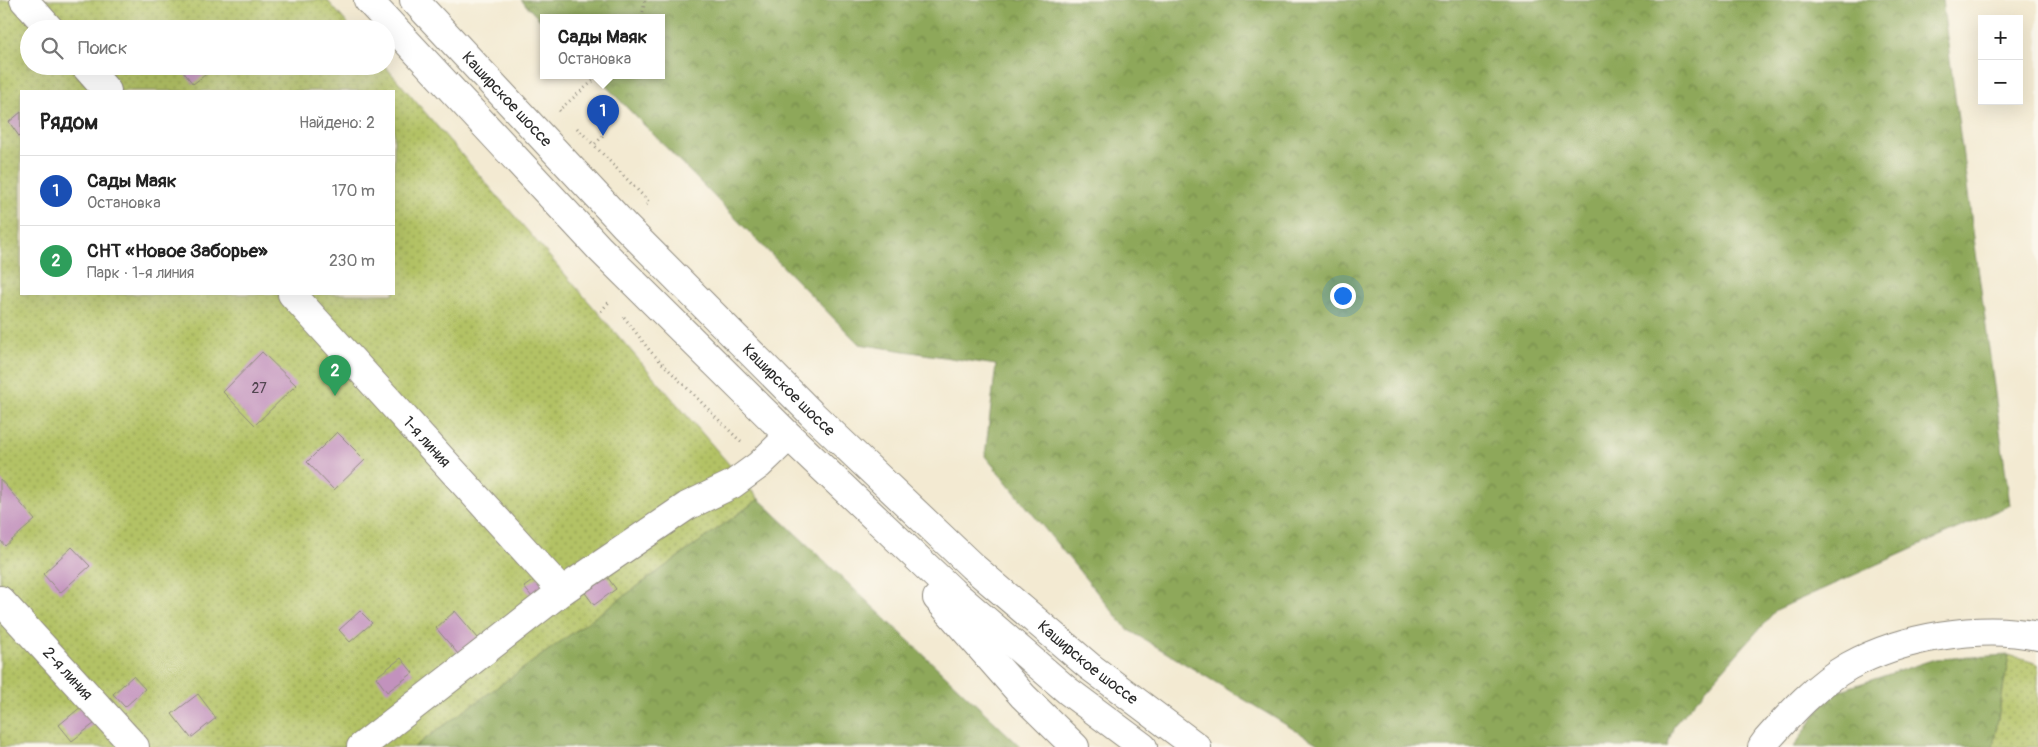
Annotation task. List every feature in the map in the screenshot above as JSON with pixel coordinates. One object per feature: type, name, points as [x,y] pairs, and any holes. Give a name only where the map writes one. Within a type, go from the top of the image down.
[{"type":"main road","points":[[24,0],[42,20]]},
{"type":"main road","name":"Каширское шоссе","points":[[368,0],[387,20]]},
{"type":"main road","name":"Каширское шоссе","points":[[414,0],[624,226],[825,427],[972,566],[1089,666],[1197,747]]},
{"type":"main road","name":"Каширское шоссе","points":[[395,29],[600,249],[789,436],[952,591],[1068,691],[1143,747]]},
{"type":"main road","points":[[92,75],[106,90]]},
{"type":"main road","name":"1-я линия","points":[[293,295],[562,591]]},
{"type":"main road","points":[[361,747],[562,591],[687,506],[733,484],[759,465],[789,436],[970,635],[1022,696],[1075,747]]},
{"type":"main road","name":"2-я линия","points":[[0,600],[135,747]]},
{"type":"main road","points":[[1762,747],[1766,740],[1803,700],[1848,667],[1899,646],[1957,633],[2020,633],[2038,636]]},
{"type":"path","points":[[643,14],[645,0]]},
{"type":"path","points":[[566,117],[559,110],[595,79]]},
{"type":"path","points":[[573,124],[594,145]]},
{"type":"path","points":[[623,315],[650,351],[736,435],[759,465]]},
{"type":"green space","points":[[0,0],[327,0],[344,20],[20,20],[20,75],[393,75],[759,499],[414,747],[0,747]]},
{"type":"green space","points":[[521,0],[1942,0],[2010,505],[1776,610],[1674,725],[1667,747],[1323,747],[1127,629],[985,456],[996,365],[859,344],[599,79],[665,79],[665,14],[540,14],[540,20]]},
{"type":"green space","points":[[759,499],[1021,747],[414,747]]},
{"type":"green space","points":[[2009,655],[2038,664],[2038,747],[1993,747]]},
{"type":"green space","points":[[2009,655],[1993,747],[1794,747],[1829,694],[1935,659]]},
{"type":"building","points":[[186,75],[205,75],[193,84]]},
{"type":"building","points":[[20,113],[20,138],[9,122]]},
{"type":"building","points":[[262,352],[296,385],[255,425],[223,392]]},
{"type":"building","points":[[337,432],[365,460],[334,490],[307,462]]},
{"type":"building","points":[[0,479],[35,520],[5,546],[0,540]]},
{"type":"building","points":[[72,547],[90,566],[60,593],[43,574]]},
{"type":"building","points":[[605,574],[616,589],[594,605],[583,590]]},
{"type":"building","points":[[538,577],[546,587],[532,597],[524,587]]},
{"type":"building","points":[[360,611],[372,623],[350,642],[339,630]]},
{"type":"building","points":[[455,611],[478,638],[458,654],[436,628]]},
{"type":"building","points":[[401,658],[413,673],[387,692],[376,677]]},
{"type":"building","points":[[133,676],[145,689],[125,707],[113,694]]},
{"type":"building","points":[[198,694],[216,718],[191,738],[172,714]]},
{"type":"building","points":[[82,706],[95,723],[72,741],[59,725]]},
{"type":"place","name":"Сады Маяк","points":[[603,136]]},
{"type":"place","name":"СНТ «Новое Заборье»","points":[[335,396]]}]
